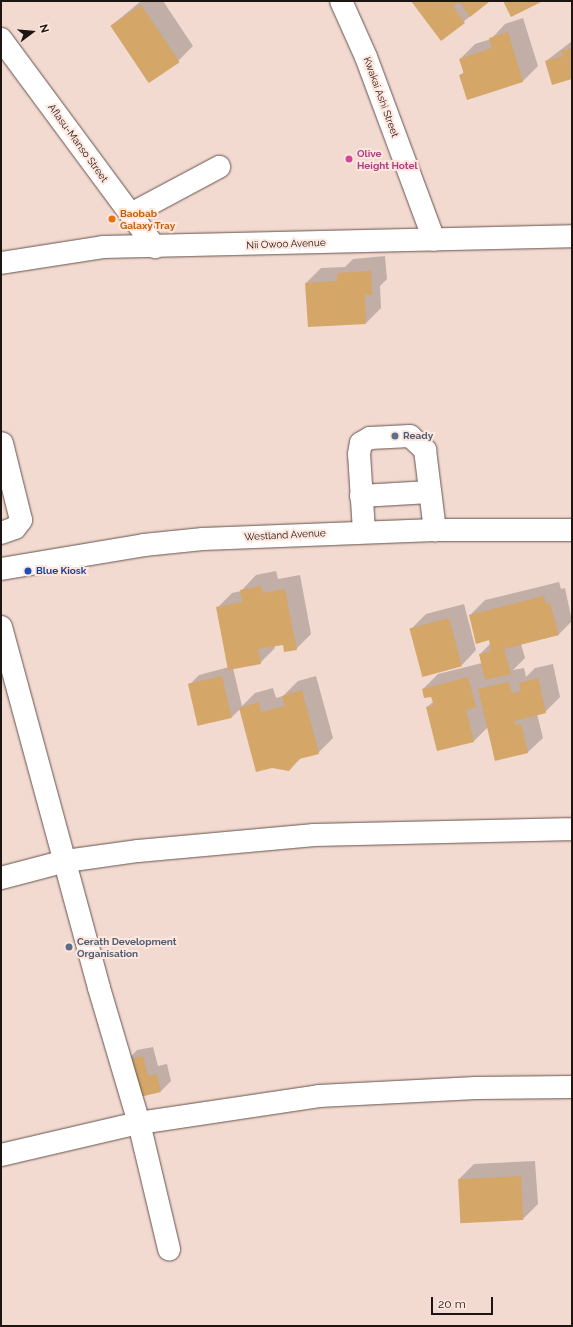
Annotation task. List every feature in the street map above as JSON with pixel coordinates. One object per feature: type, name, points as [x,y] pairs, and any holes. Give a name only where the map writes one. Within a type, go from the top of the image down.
[{"type":"street","name":"Kwakai Ashi Street","points":[[341,1],[366,57],[434,240]]},
{"type":"street","name":"Aflasu-Manso Street","points":[[1,39],[155,247]]},
{"type":"street","points":[[131,214],[219,167]]},
{"type":"street","name":"Nii Owoo Avenue","points":[[1,263],[54,253],[103,247],[155,247],[572,236]]},
{"type":"street","points":[[364,531],[360,496],[359,454],[361,443],[370,438],[410,436],[418,441],[425,450],[435,530]]},
{"type":"street","points":[[1,533],[15,528],[21,520],[2,443]]},
{"type":"street","points":[[360,496],[430,492]]},
{"type":"street","name":"Westland Avenue","points":[[1,569],[136,546],[203,539],[364,531],[572,530]]},
{"type":"street","points":[[1,627],[66,861],[99,988],[139,1123],[169,1249]]},
{"type":"street","points":[[1,878],[66,861],[138,851],[314,835],[572,829]]},
{"type":"street","points":[[1,1155],[139,1123],[319,1096],[476,1088],[572,1087]]},
{"type":"building","points":[[411,1],[489,2],[470,17],[459,2],[453,6],[465,23],[441,41]]},
{"type":"building","points":[[503,1],[543,1],[511,17]]},
{"type":"building","points":[[141,5],[180,62],[149,83],[110,26]]},
{"type":"building","points":[[508,32],[523,82],[467,100],[459,75],[464,74],[459,59],[492,48],[489,38]]},
{"type":"building","points":[[572,48],[572,79],[552,85],[545,61],[563,56],[561,51]]},
{"type":"building","points":[[371,271],[372,295],[365,295],[366,324],[308,327],[305,283],[337,281],[337,273]]},
{"type":"building","points":[[261,586],[263,593],[285,589],[297,650],[284,652],[283,645],[258,649],[261,664],[228,670],[216,607],[242,602],[240,590]]},
{"type":"building","points":[[544,596],[546,604],[550,603],[559,635],[504,649],[511,674],[485,680],[479,654],[491,651],[489,640],[476,644],[469,615]]},
{"type":"building","points":[[449,618],[462,666],[422,677],[409,629]]},
{"type":"building","points":[[222,676],[232,718],[198,726],[188,684]]},
{"type":"building","points":[[468,677],[476,707],[466,710],[474,742],[437,751],[426,707],[434,705],[431,697],[424,698],[422,689]]},
{"type":"building","points":[[538,678],[546,713],[514,721],[515,725],[521,724],[528,753],[495,761],[478,689],[509,682],[512,693],[521,691],[519,683]]},
{"type":"building","points":[[302,690],[319,754],[299,759],[289,771],[272,768],[256,772],[239,708],[259,702],[261,712],[285,706],[282,696]]},
{"type":"building","points":[[143,1056],[148,1076],[157,1074],[161,1092],[135,1098],[126,1060]]},
{"type":"building","points":[[521,1176],[523,1220],[460,1223],[458,1179]]},
{"type":"place","name":"Olive Height Hotel","points":[[349,159]]},
{"type":"place","name":"Baobab Galaxy Tray","points":[[112,219]]},
{"type":"place","name":"Ready","points":[[395,436]]},
{"type":"place","name":"Blue Kiosk","points":[[28,571]]},
{"type":"place","name":"Cerath Development Organisation","points":[[69,947]]}]
